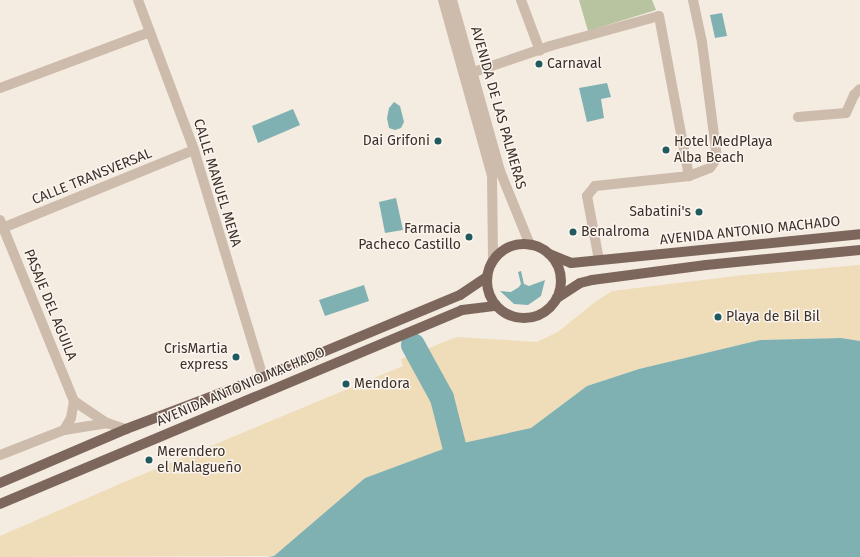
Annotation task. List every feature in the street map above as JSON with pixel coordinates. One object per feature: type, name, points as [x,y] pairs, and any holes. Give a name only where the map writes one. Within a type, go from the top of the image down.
[{"type":"main road","name":"AVENIDA ANTONIO MACHADO","points":[[549,254],[571,263],[860,234]]},
{"type":"main road","points":[[557,298],[560,275],[549,254],[530,245],[508,248],[493,261],[487,277],[487,287],[496,306],[505,313],[516,318],[528,318],[550,308],[557,298],[580,283],[592,280],[706,265],[860,250]]},
{"type":"main road","name":"AVENIDA ANTONIO MACHADO","points":[[0,483],[126,429],[263,377],[460,295],[487,277]]},
{"type":"main road","name":"AVENIDA ANTONIO MACHADO","points":[[0,504],[462,310],[496,306]]},
{"type":"street","name":"CALLE MANUEL MENA","points":[[138,0],[194,150],[263,377]]},
{"type":"street","name":"AVENIDA DE LAS PALMERAS","points":[[443,0],[469,74],[500,171],[530,245]]},
{"type":"street","name":"AVENIDA DE LAS PALMERAS","points":[[452,0],[492,175],[493,261]]},
{"type":"street","points":[[521,0],[540,51]]},
{"type":"street","points":[[599,260],[587,196],[595,186],[689,176],[710,168],[717,158],[702,42],[692,0]]},
{"type":"street","points":[[469,74],[540,51],[550,46],[658,16],[689,176]]},
{"type":"street","points":[[0,88],[150,32]]},
{"type":"street","points":[[798,117],[846,113],[854,95],[860,89]]},
{"type":"street","name":"CALLE TRANSVERSAL","points":[[1,226],[194,150]]},
{"type":"street","name":"PASAJE DEL AGUILA","points":[[1,226],[74,401]]},
{"type":"street","points":[[64,430],[71,418],[74,401],[107,423],[126,429]]},
{"type":"street","points":[[0,455],[64,430],[107,423]]},
{"type":"green space","points":[[579,0],[652,0],[656,10],[588,31]]},
{"type":"sand","points":[[860,265],[860,341],[841,338],[760,340],[639,369],[587,386],[531,428],[454,445],[365,478],[274,556],[0,557],[0,536],[122,483],[403,366],[401,359],[457,337],[537,342],[558,332],[595,302],[612,291],[744,275]]},
{"type":"water","points":[[722,13],[727,36],[715,38],[710,15]]},
{"type":"water","points":[[607,83],[611,97],[601,99],[604,118],[587,122],[579,88]]},
{"type":"water","points":[[394,102],[400,106],[404,122],[401,128],[395,130],[389,128],[387,118],[389,108]]},
{"type":"water","points":[[293,109],[300,125],[258,143],[252,126]]},
{"type":"water","points":[[396,198],[403,230],[385,233],[379,202]]},
{"type":"water","points":[[521,271],[524,284],[529,286],[545,280],[541,296],[528,305],[514,304],[500,291],[511,292],[519,287],[521,284],[518,272]]},
{"type":"water","points":[[364,285],[369,301],[325,316],[319,300]]},
{"type":"water","points":[[841,338],[860,341],[860,557],[268,557],[274,556],[365,478],[454,445],[531,428],[587,386],[639,369],[760,340]]},
{"type":"waterway","points":[[413,345],[442,398],[454,445]]},
{"type":"place","name":"Carnaval","points":[[539,64]]},
{"type":"place","name":"Dai Grifoni","points":[[438,141]]},
{"type":"place","name":"Hotel MedPlaya Alba Beach","points":[[666,150]]},
{"type":"place","name":"Sabatini's","points":[[699,212]]},
{"type":"place","name":"Benalroma","points":[[573,232]]},
{"type":"place","name":"Farmacia Pacheco Castillo","points":[[469,237]]},
{"type":"place","name":"Playa de Bil Bil","points":[[718,317]]},
{"type":"place","name":"CrisMartia express","points":[[236,357]]},
{"type":"place","name":"Mendora","points":[[346,384]]},
{"type":"place","name":"Merendero el Malagueño","points":[[149,460]]}]
